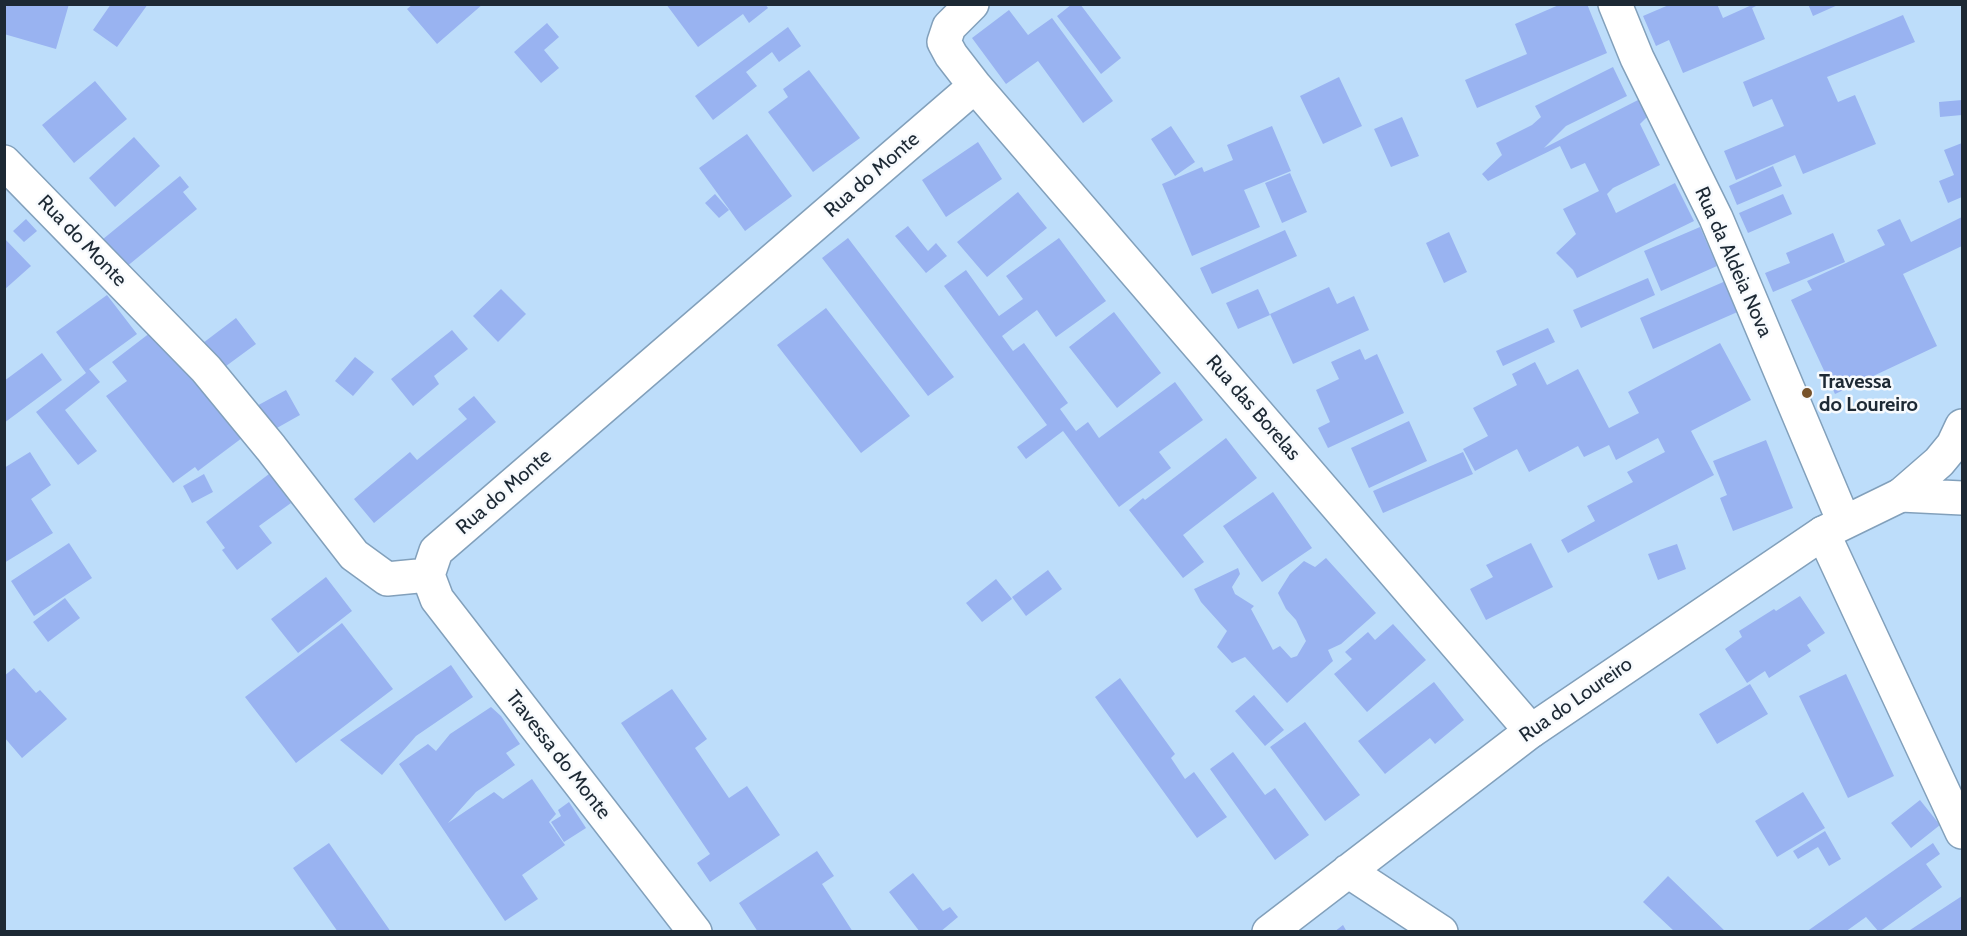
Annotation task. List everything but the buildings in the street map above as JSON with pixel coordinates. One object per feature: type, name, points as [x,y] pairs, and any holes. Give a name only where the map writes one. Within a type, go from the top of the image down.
[{"type":"street","points":[[972,4],[949,27],[944,42],[951,56],[975,86]]},
{"type":"street","name":"Rua da Aldeia Nova","points":[[1616,4],[1637,58],[1716,218],[1833,527]]},
{"type":"street","name":"Rua do Monte","points":[[4,162],[206,369],[354,555],[387,579],[428,575],[436,551],[975,86]]},
{"type":"street","name":"Rua das Borelas","points":[[975,86],[1530,731]]},
{"type":"street","points":[[1901,495],[1939,462],[1953,445],[1962,426]]},
{"type":"street","points":[[1901,495],[1962,498]]},
{"type":"street","name":"Rua do Loureiro","points":[[1269,932],[1530,731],[1833,527],[1901,495]]},
{"type":"street","points":[[1833,527],[1962,832]]},
{"type":"street","name":"Travessa do Monte","points":[[428,575],[437,599],[695,932]]},
{"type":"street","points":[[1348,871],[1441,932]]},
{"type":"place","name":"Travessa do Loureiro","points":[[1807,393]]}]
